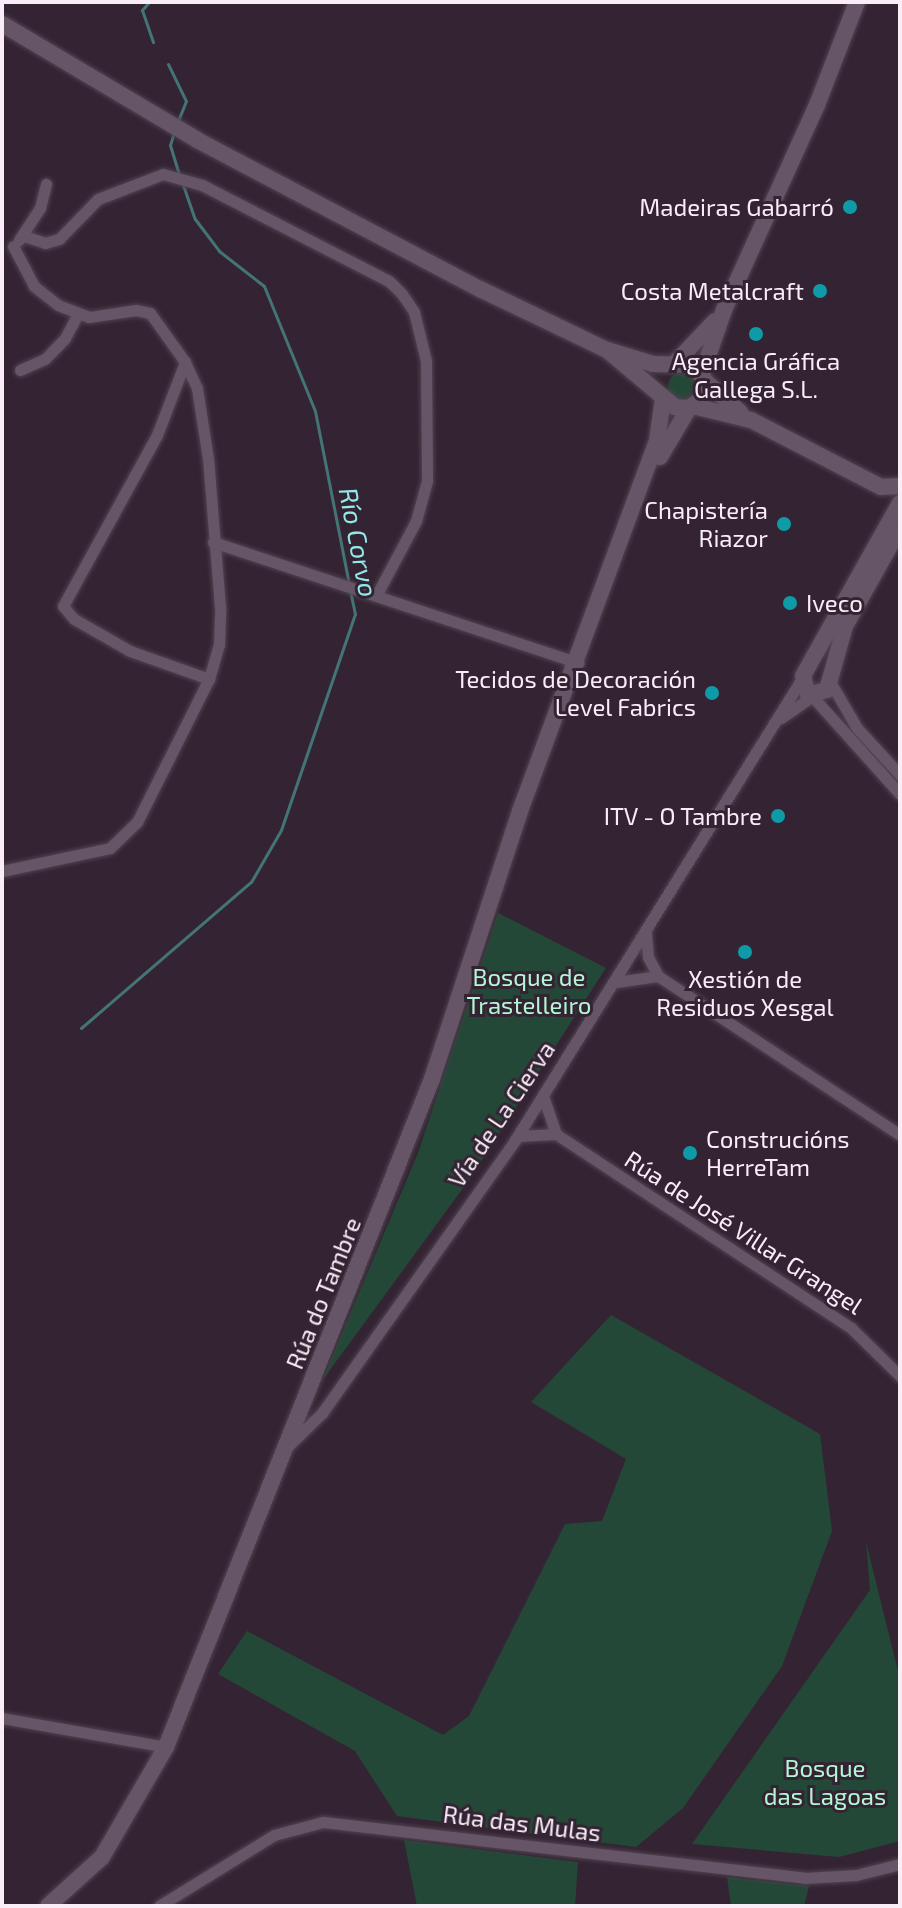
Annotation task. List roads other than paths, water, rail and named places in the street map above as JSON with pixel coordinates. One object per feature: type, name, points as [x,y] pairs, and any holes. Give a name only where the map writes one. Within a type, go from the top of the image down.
[{"type":"main road","points":[[636,501],[691,407],[702,398],[704,378],[724,310],[817,105],[857,2]]},
{"type":"main road","points":[[2,24],[197,140],[607,350],[675,407],[691,407],[751,420]]},
{"type":"main road","points":[[636,501],[660,429],[662,396],[659,380],[724,310]]},
{"type":"main road","points":[[607,350],[693,365],[751,420],[881,487],[900,486]]},
{"type":"main road","points":[[881,487],[895,524]]},
{"type":"main road","name":"Rúa do Tambre","points":[[48,1906],[102,1857],[166,1747],[287,1447],[312,1409],[432,1079],[520,811],[578,663],[636,501]]},
{"type":"main road","name":"Vía de La Cierva","points":[[828,678],[845,626],[895,524],[900,503]]},
{"type":"main road","name":"Vía de La Cierva","points":[[803,676],[895,524]]},
{"type":"main road","points":[[818,669],[828,678],[827,690],[812,696],[803,676],[818,669]]},
{"type":"street","points":[[24,236],[45,243],[59,239],[98,199],[163,174],[182,179],[389,281],[414,312],[426,361],[427,481],[416,521],[377,594]]},
{"type":"street","points":[[2,871],[110,848],[122,839],[151,801],[209,679],[219,645],[202,417],[185,362],[150,313],[77,315],[34,286],[7,245],[24,236],[40,208],[46,184]]},
{"type":"street","points":[[20,370],[45,359],[65,338],[77,315]]},
{"type":"street","points":[[185,362],[157,435],[63,606],[74,619],[130,651],[209,679]]},
{"type":"street","points":[[213,542],[578,663]]},
{"type":"street","name":"Vía de La Cierva","points":[[312,1409],[518,1136],[646,934],[803,676]]},
{"type":"street","points":[[828,678],[857,728],[900,775]]},
{"type":"street","points":[[812,696],[900,794]]},
{"type":"street","name":"Vía de La Cierva","points":[[774,724],[812,696]]},
{"type":"street","points":[[646,934],[653,973]]},
{"type":"street","points":[[630,958],[900,1135]]},
{"type":"street","points":[[615,983],[653,973]]},
{"type":"street","points":[[518,1136],[552,1132],[543,1095]]},
{"type":"street","name":"Rúa de José Villar Grangel","points":[[529,1117],[851,1328],[894,1364],[900,1376]]},
{"type":"street","points":[[2,1718],[166,1747]]},
{"type":"street","name":"Rúa das Mulas","points":[[163,1905],[274,1835],[323,1822],[805,1878],[856,1875],[900,1864]]},
{"type":"waterway","name":"Río Corvo","points":[[149,2],[142,10],[153,42]]},
{"type":"waterway","name":"Río Corvo","points":[[168,64],[186,101],[178,121]]},
{"type":"waterway","name":"Río Corvo","points":[[174,132],[170,145],[179,174]]},
{"type":"waterway","name":"Río Corvo","points":[[183,185],[195,219],[219,251],[264,286],[315,411],[349,584]]},
{"type":"waterway","name":"Río Corvo","points":[[81,1028],[251,882],[281,830],[355,614],[350,591]]},
{"type":"place","name":"Madeiras Gabarró","points":[[850,207]]},
{"type":"place","name":"Costa Metalcraft","points":[[820,291]]},
{"type":"place","name":"Agencia Gráfica Gallega S.L.","points":[[756,334]]},
{"type":"place","name":"Chapistería Riazor","points":[[784,524]]},
{"type":"place","name":"Iveco","points":[[790,603]]},
{"type":"place","name":"Tecidos de Decoración Level Fabrics","points":[[712,693]]},
{"type":"place","name":"ITV - O Tambre","points":[[778,816]]},
{"type":"place","name":"Xestión de Residuos Xesgal","points":[[745,952]]},
{"type":"place","name":"Construcións HerreTam","points":[[690,1153]]},
{"type":"park label","name":"Bosque de Trastelleiro","points":[[529,991]]},
{"type":"park label","name":"Bosque das Lagoas","points":[[825,1782]]}]
